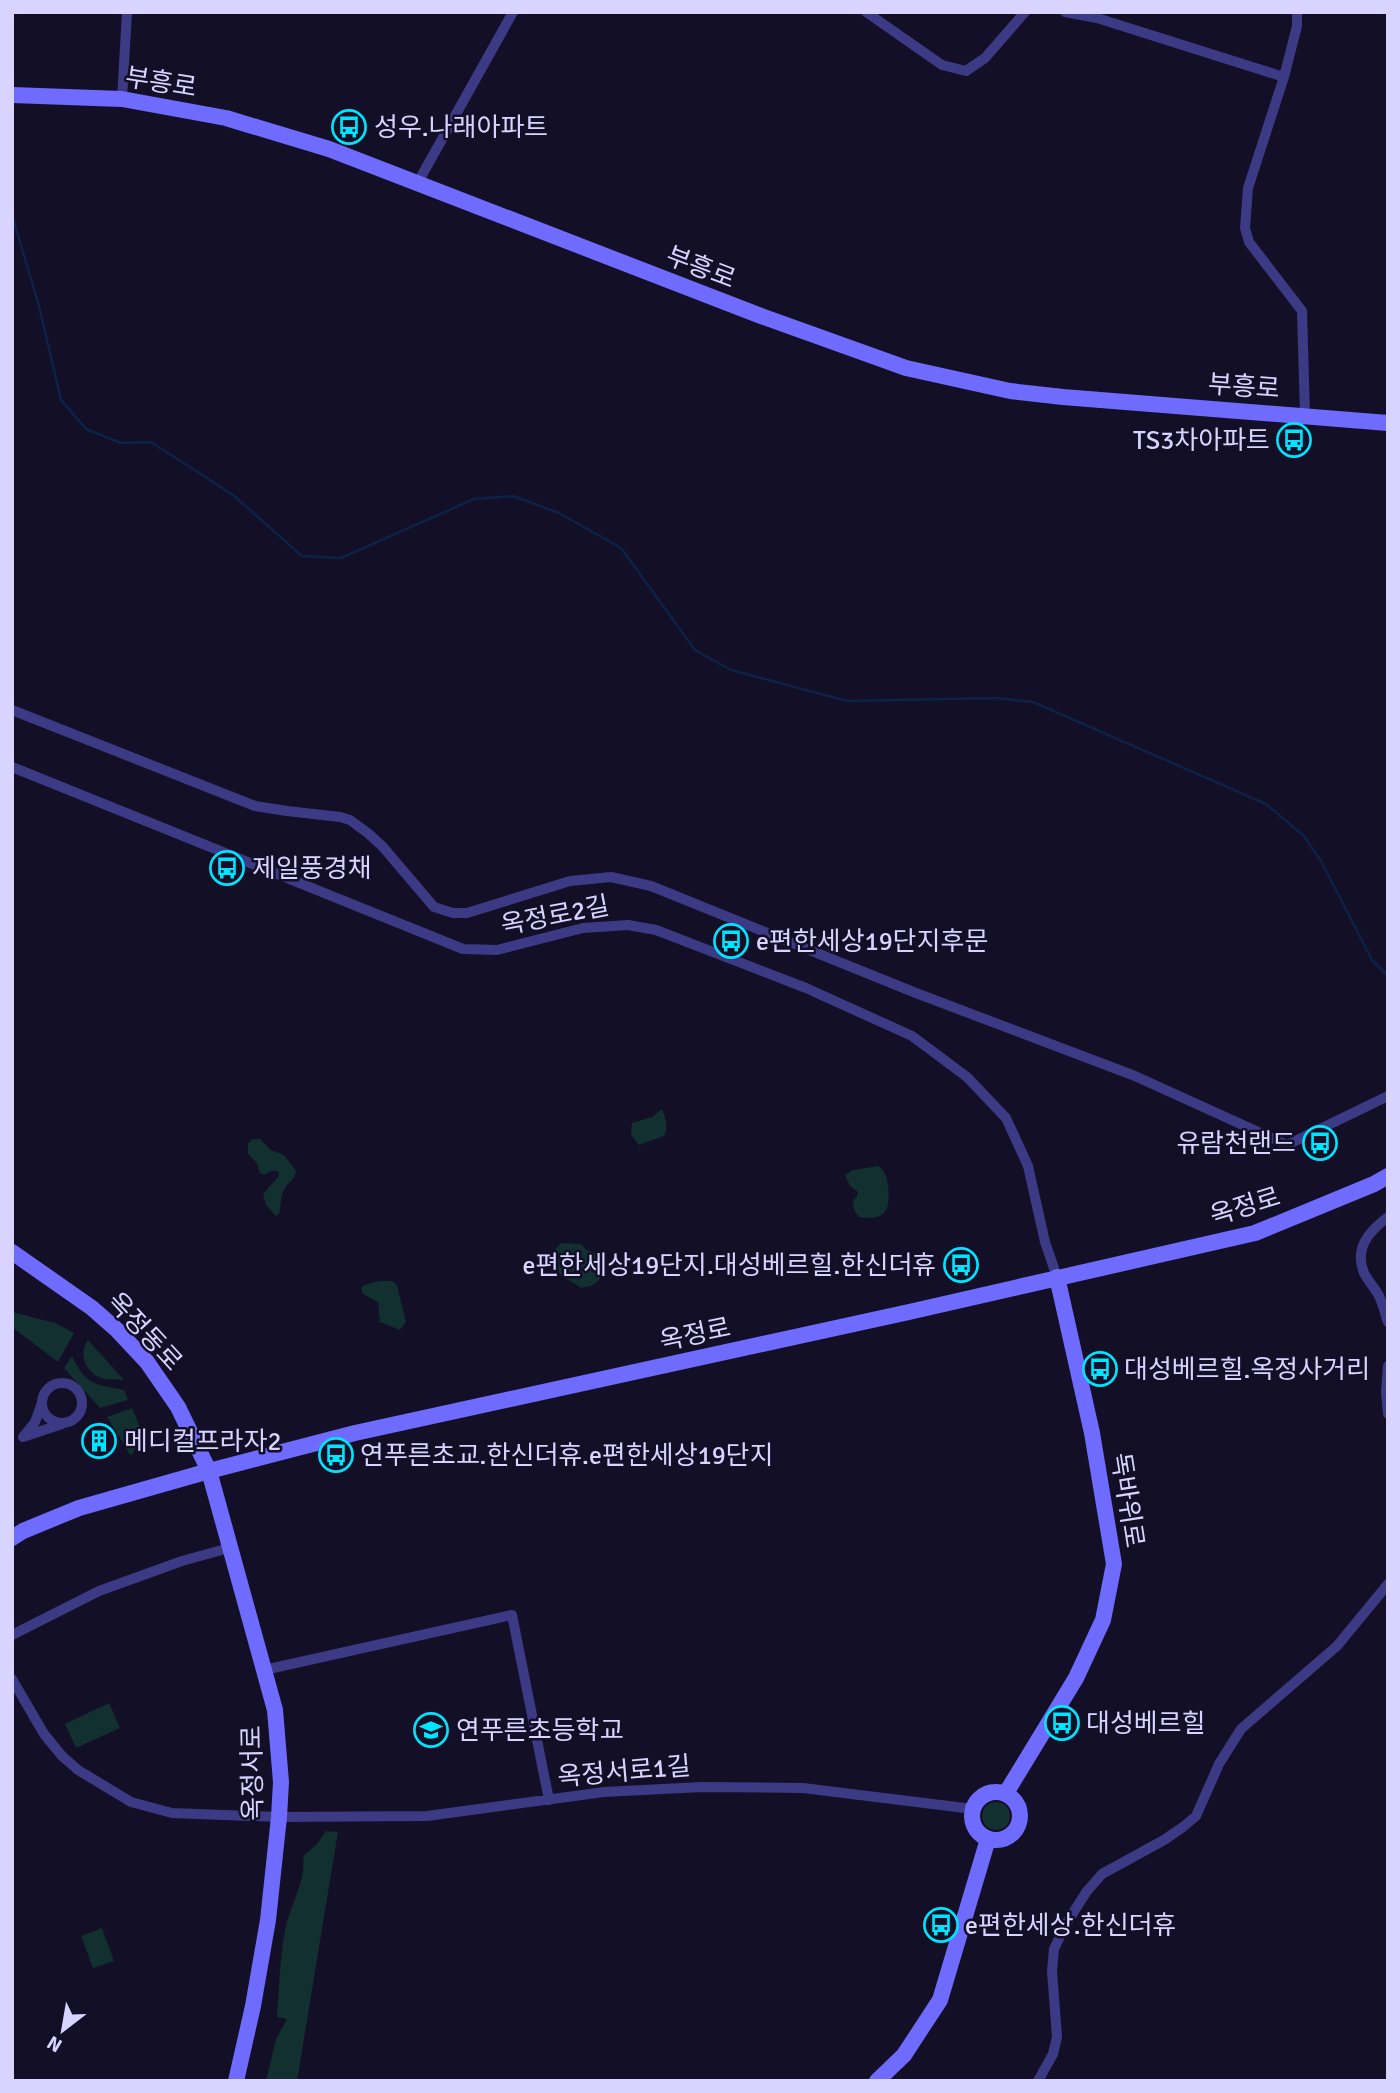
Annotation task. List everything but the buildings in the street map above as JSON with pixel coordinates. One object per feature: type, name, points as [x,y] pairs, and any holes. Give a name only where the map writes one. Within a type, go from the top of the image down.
[{"type":"main road","name":"부흥로","points":[[12,95],[121,99],[226,118],[328,149],[761,316],[906,368],[1010,391],[1063,397],[1383,421]]},
{"type":"main road","name":"옥정로","points":[[12,1538],[79,1508],[355,1433],[1255,1233],[1374,1184],[1388,1175]]},
{"type":"main road","name":"옥정동로","points":[[12,1252],[93,1308],[147,1362],[178,1407],[209,1471]]},
{"type":"main road","name":"독바위로","points":[[1006,1793],[1076,1678],[1102,1620],[1114,1564],[1093,1433],[1056,1277]]},
{"type":"main road","name":"옥정서로","points":[[209,1471],[275,1710],[279,1735],[279,1817],[268,1920],[236,2081]]},
{"type":"main road","points":[[990,1792],[1006,1793],[1018,1805],[1020,1812],[1017,1828],[1005,1839],[988,1839],[976,1830],[973,1808],[982,1796],[990,1792]]},
{"type":"main road","points":[[877,2081],[904,2055],[940,2000],[988,1839]]},
{"type":"street","points":[[121,99],[127,12]]},
{"type":"street","points":[[417,184],[513,12]]},
{"type":"street","points":[[866,12],[942,65],[966,71],[985,58],[1025,12]]},
{"type":"street","points":[[1065,12],[1097,18],[1284,77]]},
{"type":"street","points":[[1297,12],[1297,26],[1284,77],[1248,188],[1245,228],[1249,242],[1302,312],[1305,415]]},
{"type":"street","points":[[12,710],[255,806],[350,820],[383,847],[434,907],[453,914],[467,913],[570,881],[611,877],[651,886],[916,993],[1135,1076],[1287,1145],[1388,1096]]},
{"type":"street","name":"옥정로2길","points":[[12,767],[463,949],[497,950],[583,928],[628,925],[656,930],[806,988],[912,1036],[967,1077],[1006,1118],[1028,1166],[1045,1242],[1056,1277]]},
{"type":"street","points":[[1388,1217],[1366,1237],[1361,1255],[1365,1275],[1379,1297],[1388,1322]]},
{"type":"street","points":[[1388,1366],[1388,1415]]},
{"type":"street","points":[[67,1384],[77,1390],[82,1403],[81,1411],[73,1420],[17,1440],[35,1422],[43,1397],[52,1386],[67,1384]]},
{"type":"street","points":[[43,1397],[43,1407],[49,1418],[66,1423]]},
{"type":"street","points":[[12,1635],[99,1591],[182,1561],[229,1548]]},
{"type":"street","points":[[1038,2081],[1053,2054],[1057,2037],[1052,1971],[1055,1949],[1066,1924],[1087,1891],[1102,1874],[1164,1840],[1196,1816],[1223,1756],[1241,1729],[1337,1646],[1386,1586]]},
{"type":"street","points":[[264,1671],[513,1615],[549,1800]]},
{"type":"street","name":"옥정서로1길","points":[[12,1679],[44,1734],[62,1756],[95,1782],[131,1802],[172,1812],[279,1817],[427,1816],[604,1792],[702,1787],[803,1788],[973,1808]]},
{"type":"green space","points":[[662,1109],[666,1125],[664,1136],[639,1145],[631,1135],[632,1123],[652,1117]]},
{"type":"green space","points":[[252,1139],[260,1139],[271,1150],[284,1155],[296,1171],[284,1190],[279,1214],[276,1216],[266,1205],[263,1194],[279,1176],[278,1171],[264,1175],[260,1173],[257,1163],[248,1154],[248,1144]]},
{"type":"green space","points":[[879,1166],[887,1180],[887,1209],[874,1218],[859,1217],[854,1210],[853,1201],[857,1191],[850,1186],[845,1175],[853,1170]]},
{"type":"green space","points":[[561,1243],[581,1244],[585,1249],[602,1256],[603,1269],[598,1282],[581,1288],[558,1272],[555,1250]]},
{"type":"green space","points":[[392,1281],[397,1285],[406,1322],[400,1330],[380,1322],[378,1302],[363,1294],[361,1288],[364,1285]]},
{"type":"green space","points":[[12,1312],[55,1323],[74,1333],[58,1362],[12,1327]]},
{"type":"green space","points":[[88,1340],[124,1380],[101,1378],[91,1372],[84,1357]]},
{"type":"green space","points":[[72,1356],[82,1373],[92,1382],[124,1390],[128,1400],[100,1408],[64,1368]]},
{"type":"green space","points":[[132,1408],[143,1434],[132,1455],[107,1417]]},
{"type":"green space","points":[[109,1703],[120,1728],[76,1748],[65,1724]]},
{"type":"green space","points":[[996,1802],[1006,1806],[1010,1816],[1006,1826],[996,1830],[986,1826],[982,1816],[986,1806]]},
{"type":"green space","points":[[326,1831],[338,1832],[297,2081],[266,2081],[276,2039],[287,2019],[277,2017],[287,1921],[303,1873],[303,1856],[317,1844]]},
{"type":"green space","points":[[102,1928],[114,1961],[93,1968],[81,1936]]},
{"type":"waterway","points":[[12,215],[39,306],[61,400],[86,429],[121,443],[151,442],[233,495],[302,556],[341,558],[474,499],[513,496],[559,513],[621,548],[695,650],[731,670],[847,701],[996,698],[1033,702],[1266,804],[1304,836],[1321,861],[1372,960],[1388,976]]},
{"type":"place","name":"성우.나래아파트","points":[[349,127]]},
{"type":"place","name":"TS3차아파트","points":[[1294,440]]},
{"type":"place","name":"제일풍경채","points":[[227,868]]},
{"type":"place","name":"e편한세상19단지후문","points":[[731,941]]},
{"type":"place","name":"유람천랜드","points":[[1320,1143]]},
{"type":"place","name":"e편한세상19단지.대성베르힐.한신더휴","points":[[961,1265]]},
{"type":"place","name":"대성베르힐.옥정사거리","points":[[1100,1369]]},
{"type":"place","name":"메디컬프라자2","points":[[99,1441]]},
{"type":"place","name":"연푸른초교.한신더휴.e편한세상19단지","points":[[336,1455]]},
{"type":"place","name":"대성베르힐","points":[[1062,1723]]},
{"type":"place","name":"연푸른초등학교","points":[[431,1730]]},
{"type":"place","name":"e편한세상.한신더휴","points":[[941,1925]]}]
